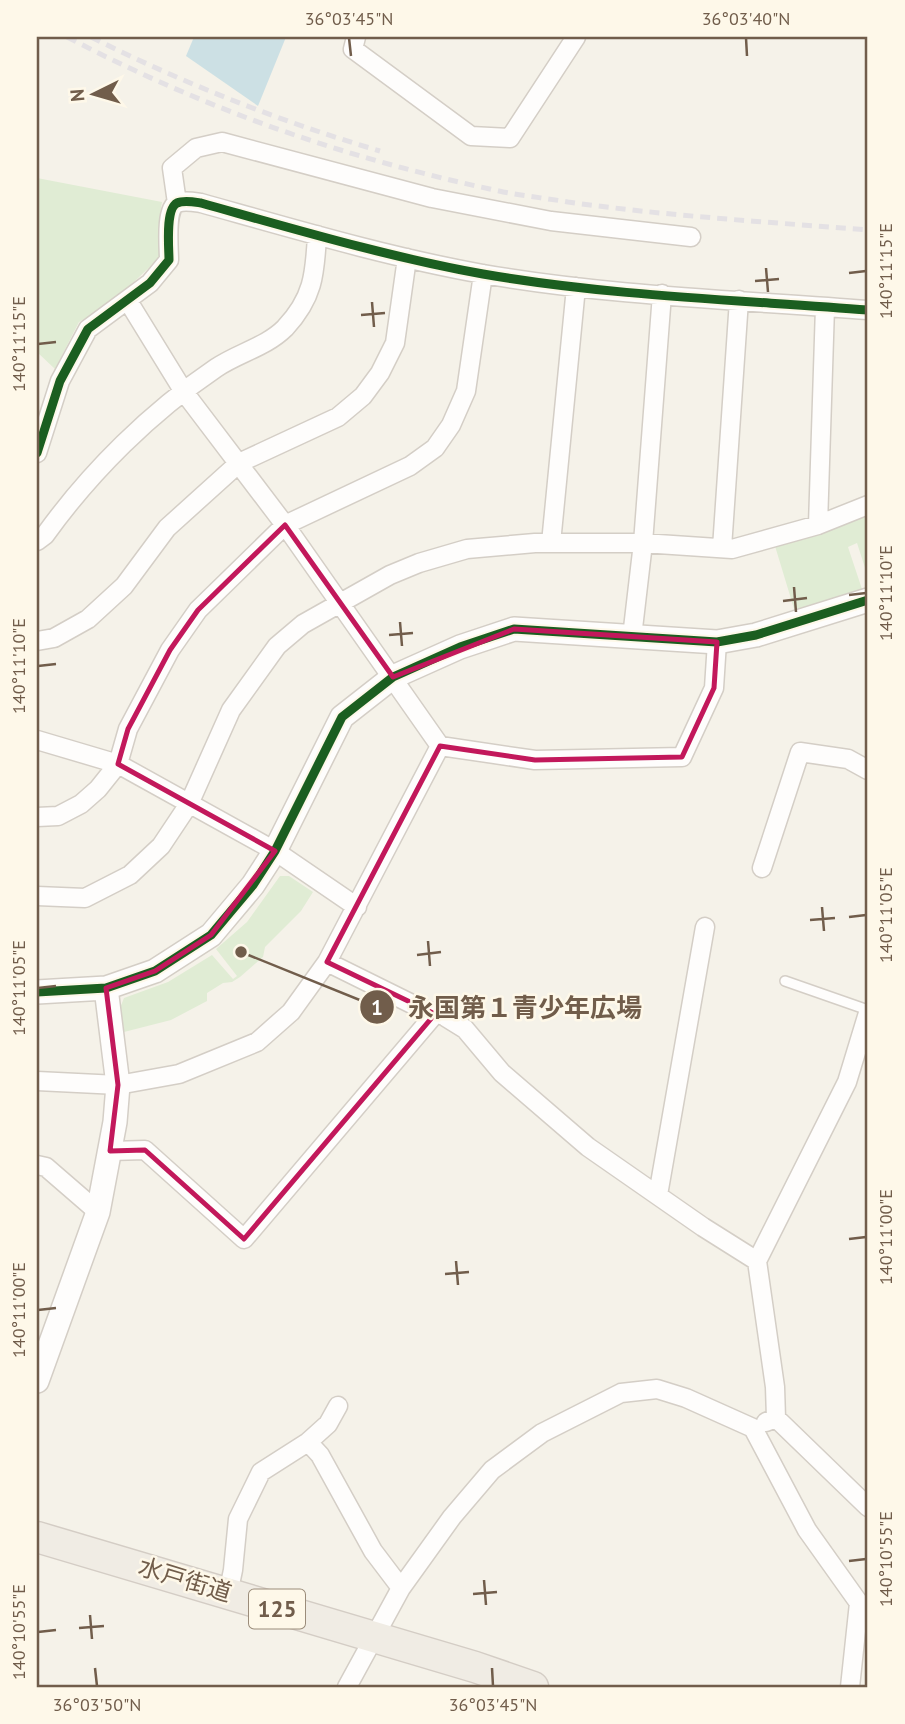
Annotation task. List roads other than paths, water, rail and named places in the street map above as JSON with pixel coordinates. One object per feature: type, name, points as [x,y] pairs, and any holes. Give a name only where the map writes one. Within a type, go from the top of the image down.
[{"type":"highway","name":"水戸街道","points":[[37,1537],[475,1667],[533,1687]]},
{"type":"street","points":[[356,37],[353,49],[471,136],[499,138],[510,138],[576,37]]},
{"type":"street","points":[[177,203],[172,168],[195,148],[222,142],[432,198],[551,221],[691,237]]},
{"type":"street","points":[[37,453],[60,381],[88,329],[150,283],[169,260],[169,221],[172,208],[177,203],[188,201],[407,258],[483,274],[576,288],[868,310]]},
{"type":"street","points":[[37,541],[45,535],[88,481],[184,392],[217,367],[264,344],[284,329],[309,294],[317,235]]},
{"type":"street","points":[[37,641],[54,638],[88,619],[124,586],[167,528],[239,463],[338,417],[363,396],[380,373],[395,343],[407,258]]},
{"type":"street","points":[[37,817],[58,816],[81,804],[98,789],[118,764],[128,729],[177,640],[198,610],[285,525],[410,466],[435,447],[451,425],[466,391],[483,274]]},
{"type":"street","points":[[551,543],[576,288]]},
{"type":"street","points":[[632,637],[643,543],[662,294]]},
{"type":"street","points":[[722,548],[738,300]]},
{"type":"street","points":[[128,301],[184,392],[285,525],[440,746],[535,760],[682,757],[715,688],[717,642]]},
{"type":"street","points":[[818,525],[825,307]]},
{"type":"street","points":[[37,896],[85,898],[130,875],[161,846],[189,804],[231,709],[277,646],[303,624],[390,575],[467,549],[551,543],[643,543],[732,549],[818,525],[868,505]]},
{"type":"street","points":[[37,992],[106,988],[155,971],[211,935],[253,885],[275,852],[342,717],[393,677],[460,647],[514,629],[717,642],[756,635],[868,600]]},
{"type":"street","points":[[37,740],[118,764],[275,852],[357,907]]},
{"type":"street","points":[[37,1081],[118,1085],[179,1074],[257,1042],[290,1012],[327,962],[440,746]]},
{"type":"street","points":[[762,868],[800,752],[848,759],[868,770]]},
{"type":"street","points":[[657,1195],[705,927]]},
{"type":"street","points":[[327,962],[465,1028],[502,1073],[589,1147],[757,1261]]},
{"type":"street","points":[[37,1381],[98,1213],[116,1122],[118,1085],[106,988]]},
{"type":"street","points":[[868,1012],[847,1082],[757,1261],[775,1387],[776,1418],[868,1507]]},
{"type":"street","points":[[110,1151],[145,1150],[244,1239],[435,1014]]},
{"type":"street","points":[[37,1166],[46,1167],[98,1213]]},
{"type":"street","points":[[348,1687],[401,1587],[452,1517],[492,1470],[542,1433],[621,1393],[657,1389],[686,1398],[753,1428],[807,1531],[863,1598],[850,1687]]},
{"type":"street","points":[[228,1594],[238,1519],[261,1472],[308,1442],[328,1424],[338,1406]]},
{"type":"street","points":[[753,1428],[776,1418]]},
{"type":"street","points":[[308,1442],[320,1455],[373,1551],[401,1587]]},
{"type":"lane","points":[[785,981],[868,1012]]},
{"type":"railway","points":[[67,37],[172,87],[277,129],[442,178],[508,193],[605,207],[868,230]]},
{"type":"railway","points":[[91,37],[233,100],[380,151]]},
{"type":"place","name":"永国第１青少年広場","points":[[241,952]]}]
